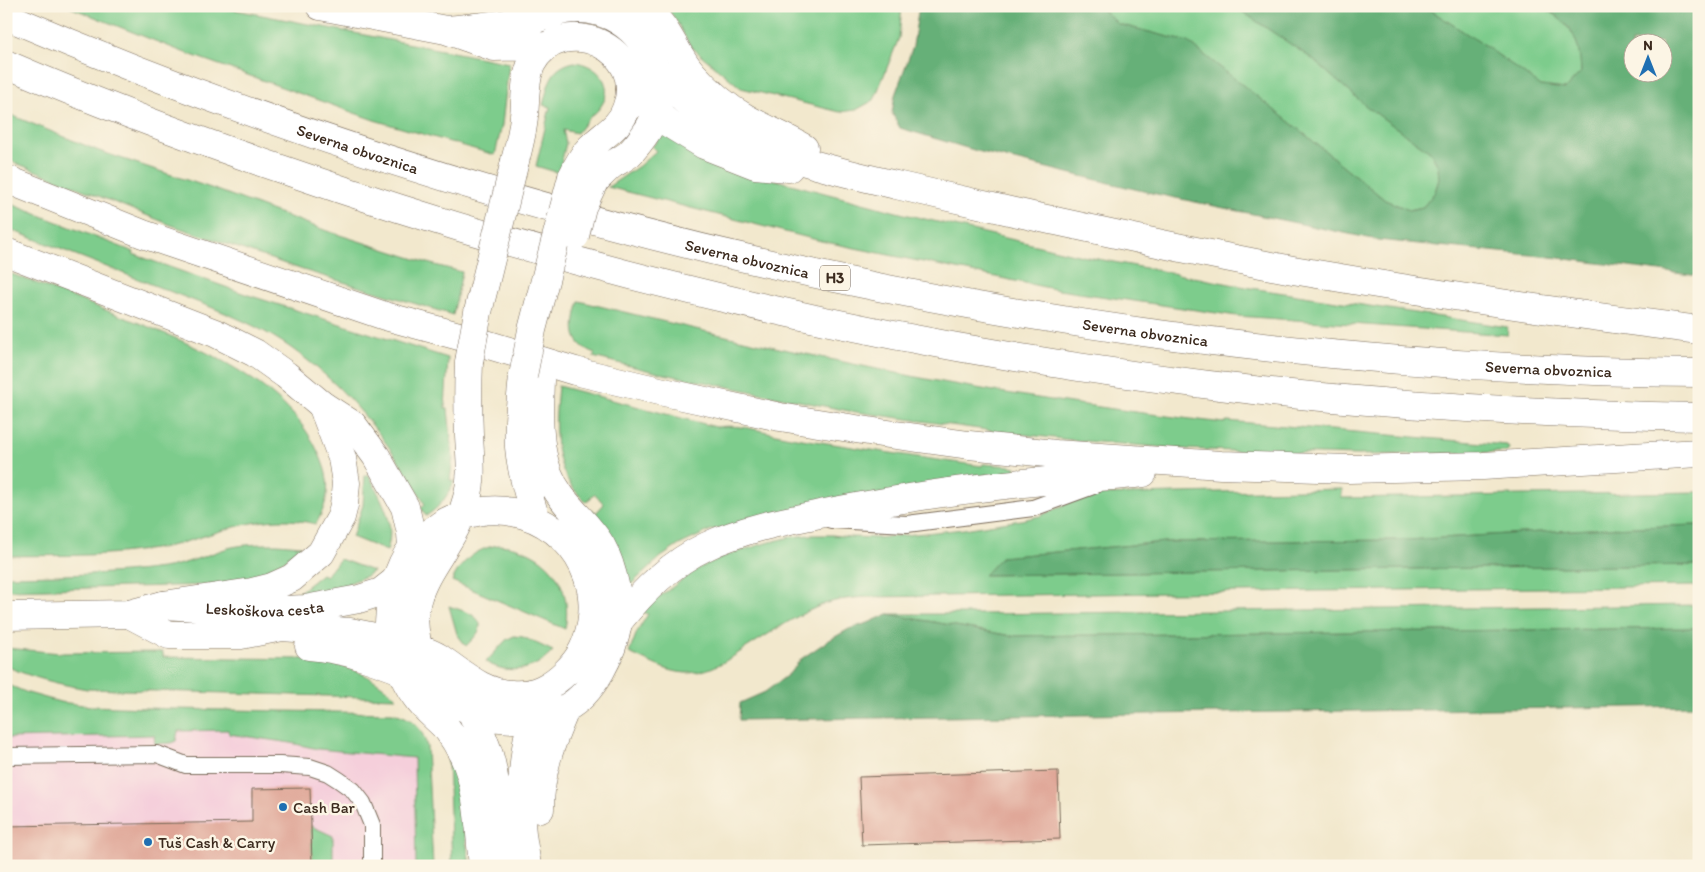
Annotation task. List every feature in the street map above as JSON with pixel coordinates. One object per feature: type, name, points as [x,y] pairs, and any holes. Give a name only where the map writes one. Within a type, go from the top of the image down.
[{"type":"main road","points":[[320,6],[446,30],[494,47],[547,46],[574,38],[590,40],[604,45],[618,56],[624,65],[630,89],[626,110],[620,121],[588,150],[579,161],[583,180],[582,207],[554,280],[543,363],[531,378],[519,421],[519,446],[522,469],[536,519]]},
{"type":"main road","points":[[643,6],[666,31],[691,72],[726,105],[746,118],[784,136],[846,174]]},
{"type":"main road","points":[[446,30],[532,20],[564,11],[583,9],[614,16],[630,28],[643,42],[656,69],[659,88],[656,113],[649,128],[628,155],[602,173],[583,180]]},
{"type":"main road","name":"Severna obvoznica","points":[[6,16],[166,81],[307,132],[392,160],[600,222],[818,275],[948,300],[1125,329],[1285,348],[1501,366],[1699,373]]},
{"type":"main road","points":[[462,515],[467,498],[472,463],[468,411],[469,362],[478,312],[525,115],[525,96],[529,72],[532,64],[547,46]]},
{"type":"main road","points":[[6,64],[184,136],[404,211],[644,279],[799,316],[956,347],[1115,372],[1272,392],[1460,408],[1592,415],[1699,417]]},
{"type":"main road","points":[[656,69],[676,94],[714,124],[742,139],[771,151],[846,174],[1132,238],[1292,269],[1602,318],[1699,330]]},
{"type":"main road","points":[[630,89],[668,123],[698,142],[732,157],[755,165],[846,174]]},
{"type":"main road","points":[[6,179],[143,234],[385,316],[576,371],[780,417],[910,437],[1056,454],[1221,465],[1349,469],[1474,466],[1699,454]]},
{"type":"main road","points":[[6,252],[215,333],[255,353],[286,374],[322,405],[353,425],[376,456],[405,507],[411,532],[415,632],[419,649]]},
{"type":"main road","points":[[531,378],[539,414],[540,436],[548,474],[563,501],[600,543],[609,561],[618,599],[606,634]]},
{"type":"main road","points":[[163,605],[252,592],[272,587],[292,578],[328,542],[344,505],[346,483],[345,470],[322,405]]},
{"type":"main road","points":[[606,634],[637,598],[673,566],[707,546],[746,531],[796,519],[914,497],[1015,484],[1221,465]]},
{"type":"main road","name":"Leskoškova cesta","points":[[241,635],[284,644],[332,648],[361,655],[449,689],[496,718],[512,720],[532,719],[566,708],[584,694],[590,666],[606,634],[592,616],[590,585],[569,543],[554,529],[536,519],[516,512],[497,510],[462,515],[444,523],[427,534],[389,623],[390,640],[402,670]]},
{"type":"main road","name":"Leskoškova cesta","points":[[6,616],[129,614],[163,605],[264,610],[305,609],[359,599],[381,592],[413,569]]},
{"type":"main road","name":"Leskoškova cesta","points":[[129,614],[168,635],[241,635],[282,627],[350,632],[390,640],[436,656],[449,689],[482,735],[490,760],[498,804],[502,866]]},
{"type":"main road","name":"Leskoškova cesta","points":[[449,689],[487,689],[509,694],[524,694],[544,690],[590,666]]},
{"type":"main road","name":"Leskoškova cesta","points":[[449,689],[449,732],[463,756],[469,773],[474,793],[483,866]]},
{"type":"main road","name":"Leskoškova cesta","points":[[527,866],[521,821],[524,762],[532,719],[544,690]]},
{"type":"main road","name":"Leskoškova cesta","points":[[535,866],[543,774],[549,747],[566,708]]},
{"type":"lane","points":[[6,756],[157,754],[186,765],[280,765],[310,767],[328,773],[339,780],[353,790],[363,803],[372,825],[372,866]]},
{"type":"shaded area","points":[[228,730],[414,731],[416,866],[6,866],[6,734]]},
{"type":"green space","points":[[67,6],[215,6],[509,63],[502,125],[495,155],[374,120],[183,52]]},
{"type":"green space","points":[[665,6],[902,6],[899,38],[874,100],[856,110],[840,112],[741,88],[690,46],[676,20]]},
{"type":"green space","points":[[919,6],[1099,6],[1118,24],[1188,42],[1385,200],[1409,210],[1423,207],[1435,192],[1439,179],[1438,166],[1430,152],[1366,106],[1311,58],[1234,6],[1424,6],[1487,47],[1541,86],[1565,89],[1581,72],[1576,40],[1567,26],[1543,6],[1699,6],[1699,276],[1551,257],[1378,240],[1147,192],[977,151],[900,128],[892,113],[895,95],[913,46]]},
{"type":"green space","points":[[1099,6],[1234,6],[1311,58],[1366,106],[1430,152],[1438,166],[1439,179],[1435,192],[1423,207],[1409,210],[1385,200],[1188,42],[1118,24]]},
{"type":"green space","points":[[1424,6],[1543,6],[1561,20],[1574,34],[1580,53],[1581,72],[1565,89],[1541,86],[1487,47]]},
{"type":"green space","points":[[574,62],[597,71],[605,83],[606,91],[600,108],[577,133],[563,130],[566,143],[559,173],[536,166],[550,107],[543,105],[551,78],[559,68]]},
{"type":"green space","points":[[6,113],[99,151],[217,190],[327,231],[462,272],[453,315],[303,270],[171,225],[6,159]]},
{"type":"green space","points":[[662,134],[753,174],[904,214],[1082,256],[1251,288],[1507,327],[1508,335],[1237,316],[1059,290],[821,241],[608,187],[639,166],[656,151],[652,147]]},
{"type":"green space","points":[[6,202],[134,252],[133,254],[248,295],[448,358],[445,408],[448,409],[453,458],[450,480],[454,481],[449,492],[439,505],[426,516],[421,508],[425,505],[421,497],[394,455],[364,415],[348,397],[311,363],[282,342],[233,316],[6,228]]},
{"type":"green space","points":[[6,272],[200,349],[257,383],[282,403],[303,426],[318,452],[325,471],[328,488],[327,496],[316,524],[279,520],[261,522],[227,529],[169,546],[121,553],[6,556]]},
{"type":"green space","points":[[579,301],[835,360],[921,378],[1034,397],[1224,423],[1227,421],[1507,445],[1509,448],[1507,452],[1358,455],[1184,449],[1001,432],[849,411],[659,373],[593,357],[595,353],[586,349],[576,338],[574,325]]},
{"type":"green space","points":[[558,386],[716,427],[736,426],[889,453],[982,466],[983,464],[1016,467],[1015,471],[711,530],[679,545],[661,557],[629,586],[589,513],[592,510],[596,513],[604,504],[595,494],[586,502],[566,477],[561,463],[557,449],[556,434]]},
{"type":"green space","points":[[365,475],[369,475],[383,503],[389,521],[390,530],[387,551],[352,537],[363,505]]},
{"type":"green space","points":[[1342,489],[1341,498],[1699,492],[1699,525],[1607,528],[1408,540],[1165,542],[1001,557],[985,575],[1699,565],[1699,586],[867,597],[827,603],[806,612],[725,661],[703,671],[686,673],[671,671],[629,653],[637,632],[648,614],[643,612],[653,601],[699,568],[725,556],[791,537],[832,535],[877,538],[964,529],[1040,516],[1077,499],[1095,495]]},
{"type":"green space","points":[[1699,525],[1699,565],[984,575],[1001,557],[1165,542],[1408,540],[1607,528]]},
{"type":"green space","points":[[252,544],[301,546],[286,560],[266,570],[267,575],[254,579],[213,585],[6,590],[6,576],[123,572],[162,568],[179,565],[228,548]]},
{"type":"green space","points":[[499,545],[530,553],[553,571],[565,597],[567,612],[565,629],[452,581],[460,567],[477,552]]},
{"type":"green space","points":[[340,559],[373,571],[347,584],[348,589],[298,596],[298,593],[322,574],[326,576]]},
{"type":"green space","points":[[1699,605],[1699,628],[1012,636],[888,614],[980,614]]},
{"type":"green space","points":[[449,606],[465,611],[479,621],[479,631],[466,646],[457,634]]},
{"type":"green space","points":[[888,614],[1012,636],[1699,628],[1699,706],[739,720],[740,703],[765,692],[789,674],[801,659],[849,629]]},
{"type":"green space","points":[[514,636],[523,637],[553,651],[539,663],[522,669],[504,669],[486,662],[506,640]]},
{"type":"green space","points":[[6,648],[60,653],[163,652],[163,657],[306,659],[355,671],[387,689],[397,698],[87,689],[46,680],[6,666]]},
{"type":"green space","points":[[6,684],[28,693],[60,702],[91,706],[393,713],[406,717],[416,724],[423,734],[427,747],[433,866],[416,866],[414,758],[318,749],[229,734],[228,730],[178,731],[176,741],[155,744],[154,735],[6,738]]},
{"type":"green space","points":[[448,760],[456,777],[470,866],[452,866]]},
{"type":"green space","points":[[311,826],[333,836],[333,866],[312,866]]},
{"type":"building","points":[[1058,771],[1060,839],[862,845],[859,777]]},
{"type":"building","points":[[310,788],[312,866],[6,866],[6,826],[252,822],[252,789]]},
{"type":"place","name":"Cash Bar","points":[[283,807]]},
{"type":"place","name":"Tuš Cash & Carry","points":[[148,842]]}]
